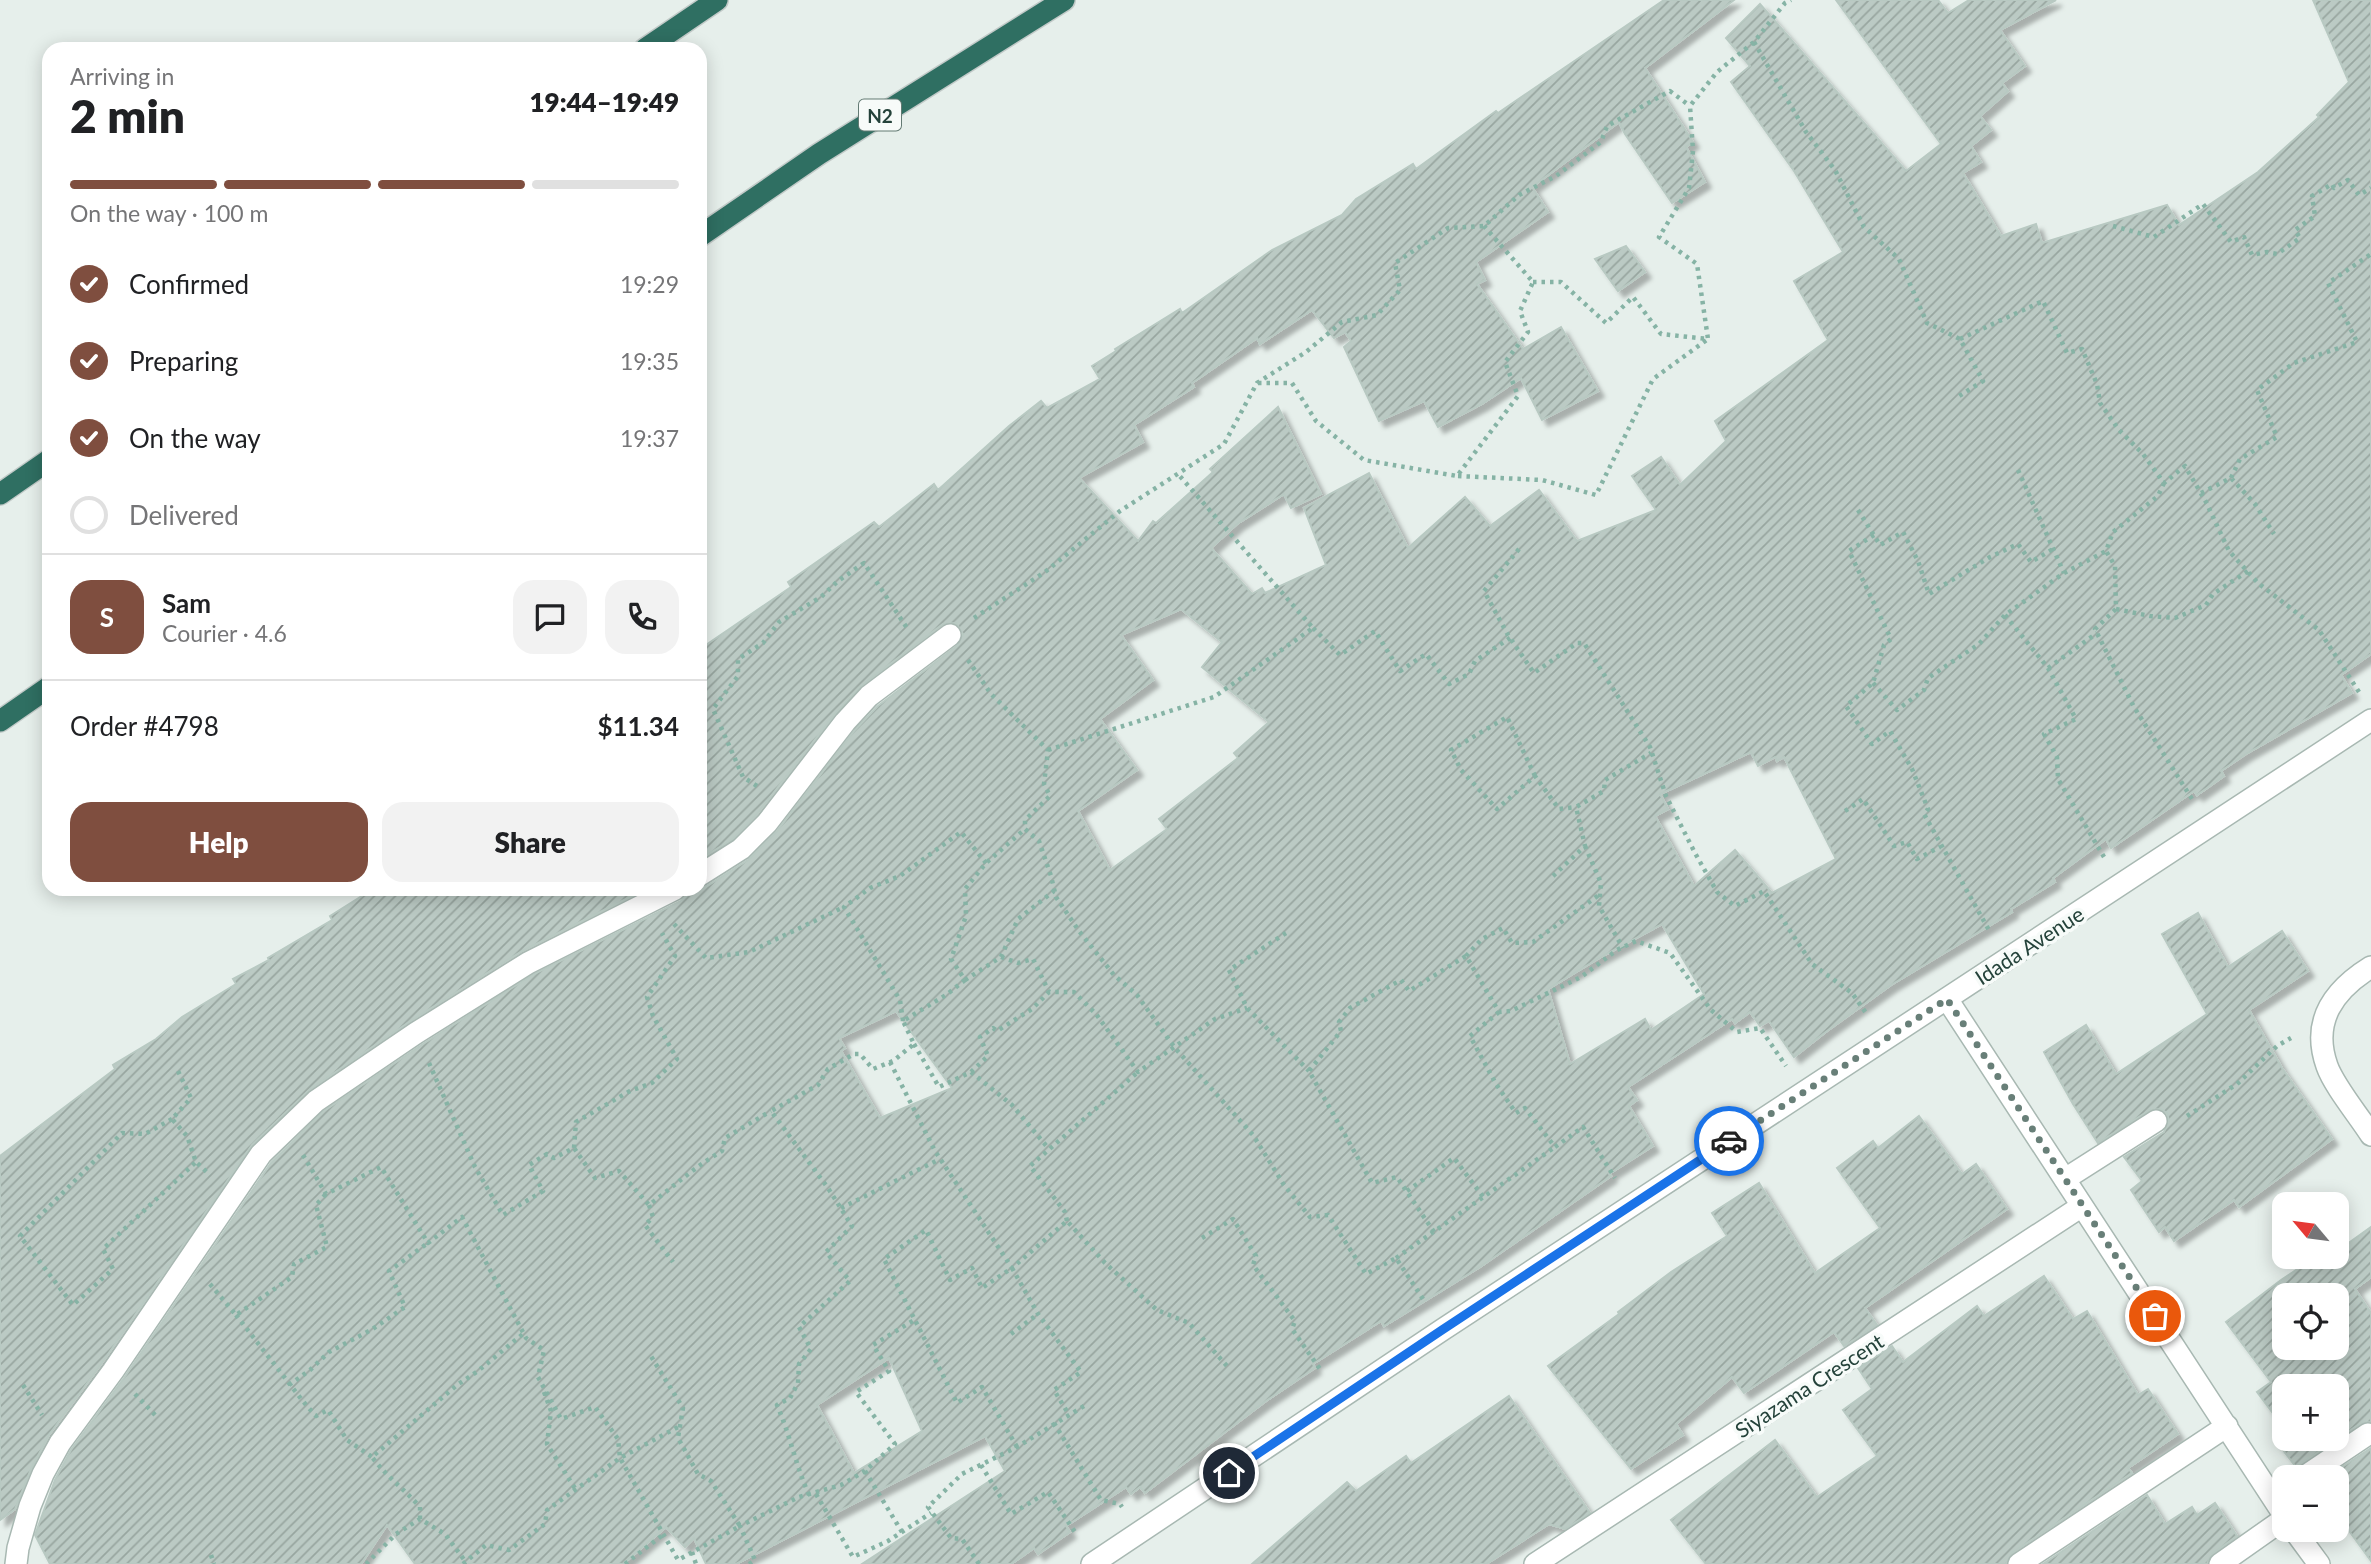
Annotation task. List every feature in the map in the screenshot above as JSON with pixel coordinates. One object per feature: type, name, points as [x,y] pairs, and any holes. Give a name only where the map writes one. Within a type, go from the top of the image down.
[{"type":"highway","points":[[655,42],[717,0]]},
{"type":"highway","name":"N2","points":[[707,231],[819,154],[1063,0]]},
{"type":"highway","points":[[0,494],[42,465]]},
{"type":"highway","points":[[0,720],[42,692]]},
{"type":"street","points":[[707,871],[741,849],[784,804],[837,732],[869,696],[950,635]]},
{"type":"street","name":"Idada Avenue","points":[[1094,1563],[1442,1330],[2371,720]]},
{"type":"street","points":[[16,1564],[30,1506],[60,1443],[113,1371],[231,1195],[261,1154],[286,1128],[316,1101],[416,1033],[528,963],[662,896]]},
{"type":"street","points":[[2371,967],[2355,977],[2334,998],[2323,1021],[2321,1043],[2327,1069],[2371,1135]]},
{"type":"street","points":[[1947,999],[2272,1493]]},
{"type":"street","points":[[2065,1179],[2156,1121]]},
{"type":"street","name":"Siyazama Crescent","points":[[1535,1564],[2082,1206]]},
{"type":"street","points":[[2019,1564],[2227,1426]]},
{"type":"street","points":[[2322,1465],[2368,1434]]},
{"type":"street","points":[[2220,1564],[2272,1515]]},
{"type":"street","points":[[2303,1542],[2319,1564]]},
{"type":"path","points":[[1708,340],[1697,264],[1659,237],[1689,188],[1693,151],[1690,106],[1717,72],[1754,43],[1785,3],[1791,0]]},
{"type":"path","points":[[1754,43],[1806,132],[1835,170],[1864,227],[1899,259],[1927,323],[1960,339],[1983,381],[1956,398]]},
{"type":"path","points":[[1048,750],[991,694],[950,635],[1045,572],[1120,511],[1224,444],[1257,383],[1306,352],[1342,322],[1377,315],[1400,289],[1395,263],[1447,228],[1483,226],[1519,195],[1556,176],[1601,142],[1607,125],[1670,91],[1690,106]]},
{"type":"path","points":[[2113,226],[2154,237],[2203,204],[2231,242],[2244,237],[2252,255],[2267,252],[2277,254],[2300,238],[2295,230],[2315,216],[2312,196],[2332,184],[2334,188],[2348,180],[2359,195],[2371,188]]},
{"type":"path","points":[[1483,226],[1533,282],[1561,282],[1606,323],[1633,297],[1661,334],[1708,340]]},
{"type":"path","points":[[2201,493],[2231,478],[2240,459],[2277,437],[2257,390],[2294,363],[2357,342],[2328,283],[2371,254]]},
{"type":"path","points":[[1457,476],[1518,396],[1505,362],[1528,332],[1520,310],[1533,282]]},
{"type":"path","points":[[1960,339],[2043,301],[2067,353],[2082,349],[2097,384],[2100,402],[2119,430],[2143,454],[2164,484]]},
{"type":"path","points":[[1257,383],[1292,383],[1316,421],[1364,460],[1457,476],[1542,480],[1596,495],[1653,379],[1708,340]]},
{"type":"path","points":[[1873,683],[1897,710],[1924,690],[1928,678],[1979,644],[2005,615],[2064,573],[2106,551],[2113,532],[2158,496],[2164,484],[2185,466],[2229,551],[2258,583],[2319,629],[2364,699]]},
{"type":"path","points":[[2018,470],[2064,573]]},
{"type":"path","points":[[1178,474],[1313,628],[1340,655],[1375,631],[1400,671],[1426,654],[1448,684],[1469,674],[1475,661],[1510,638]]},
{"type":"path","points":[[2231,478],[2255,504],[2274,534]]},
{"type":"path","points":[[1858,510],[1880,545],[1903,532],[1918,561],[1929,594],[1990,557],[2018,544],[2031,562],[2053,549]]},
{"type":"path","points":[[1874,536],[1849,551],[1891,639],[1884,645],[1873,683],[1846,706],[1871,744],[1890,732],[1912,769],[1928,809],[1924,814],[1940,847],[2007,959]]},
{"type":"path","points":[[1519,549],[1484,591],[1510,638],[1534,673],[1577,643],[1584,643],[1651,753],[1666,796],[1717,892],[1735,906],[1764,891],[1812,964],[1852,993],[1884,1040]]},
{"type":"path","points":[[2106,551],[2115,566],[2116,609],[2095,629],[2134,707],[2209,827]]},
{"type":"path","points":[[784,804],[743,777],[713,709],[738,676],[738,659],[763,643],[779,622],[821,597],[838,580],[864,563],[924,654]]},
{"type":"path","points":[[2116,609],[2175,618],[2206,605],[2213,594],[2248,571]]},
{"type":"path","points":[[2005,615],[2048,668],[2076,719],[2044,734],[2057,757],[2058,779],[2099,845],[2118,886]]},
{"type":"path","points":[[1048,750],[1214,697],[1313,628]]},
{"type":"path","points":[[2048,668],[2097,633]]},
{"type":"path","points":[[1535,776],[1497,809],[1461,770],[1451,750],[1507,717],[1535,776],[1559,809],[1576,807],[1604,791],[1605,780],[1651,753]]},
{"type":"path","points":[[1048,750],[1044,784],[1050,796],[1025,820],[1026,829],[1039,841],[1056,897],[1114,975],[1137,995],[1175,1048],[1253,1135],[1284,1185],[1310,1217],[1328,1215],[1366,1274],[1396,1258],[1484,1198],[1583,1126],[1632,1205]]},
{"type":"path","points":[[1845,811],[1864,799],[1894,846],[1907,842],[1917,859],[1940,847]]},
{"type":"path","points":[[1576,807],[1586,846],[1601,883],[1599,906],[1623,947]]},
{"type":"path","points":[[965,980],[951,959],[966,916],[965,889],[986,863],[1026,829]]},
{"type":"path","points":[[662,896],[674,924],[706,958],[749,952],[844,907],[870,888],[900,876],[961,832],[986,863]]},
{"type":"path","points":[[1553,876],[1586,846]]},
{"type":"path","points":[[903,1021],[926,1009],[1001,957],[1018,919],[1054,891]]},
{"type":"path","points":[[1309,1071],[1341,1031],[1339,1022],[1350,1008],[1401,980],[1409,991],[1466,956],[1482,939],[1503,928],[1512,943],[1533,942],[1600,895]]},
{"type":"path","points":[[662,896],[674,956],[647,997],[653,1016],[677,1059],[652,1083],[630,1091],[576,1122],[574,1148],[595,1178],[619,1171],[649,1205],[653,1217],[645,1225],[673,1262]]},
{"type":"path","points":[[844,907],[900,1000],[903,1021],[939,1087],[971,1072],[988,1056],[980,1037],[993,1028],[997,1031],[1032,1009],[1049,992],[1074,992],[1096,1014],[1138,1072]]},
{"type":"path","points":[[1286,933],[1229,970],[1247,1008],[1309,1071],[1372,1183],[1397,1177],[1434,1232]]},
{"type":"path","points":[[1555,1147],[1525,1108],[1516,1113],[1496,1084],[1470,1036],[1499,1012],[1511,1011],[1581,977],[1636,941],[1670,953],[1711,1010],[1737,1032],[1760,1028],[1804,1093]]},
{"type":"path","points":[[1466,956],[1499,1012]]},
{"type":"path","points":[[1001,957],[1018,963],[1033,959],[1049,992]]},
{"type":"path","points":[[1227,1366],[1189,1323],[1157,1310],[1105,1263],[1067,1221],[1065,1212],[1030,1166],[1138,1072],[1215,1019],[1247,1008]]},
{"type":"path","points":[[2156,1121],[2182,1119],[2237,1084],[2277,1046],[2323,1021]]},
{"type":"path","points":[[416,1033],[475,1167],[503,1215],[543,1191],[529,1166],[547,1154],[554,1158],[574,1148]]},
{"type":"path","points":[[649,1205],[686,1177],[694,1167],[722,1151],[725,1138],[818,1085],[828,1069],[854,1054],[860,1054],[873,1069],[890,1062],[914,1044]]},
{"type":"path","points":[[890,1062],[940,1159],[1012,1268],[1038,1314],[1081,1372],[1054,1390],[1069,1415]]},
{"type":"path","points":[[178,1071],[191,1098],[173,1119],[145,1134],[122,1133],[20,1236],[73,1305],[113,1269],[103,1249],[196,1162]]},
{"type":"path","points":[[971,1072],[1012,1105],[1049,1150]]},
{"type":"path","points":[[771,1111],[852,1226],[826,1252],[850,1281],[799,1327],[811,1349],[799,1364],[798,1383],[790,1398],[777,1405],[790,1433],[798,1470],[809,1495]]},
{"type":"path","points":[[173,1119],[187,1136],[196,1162],[231,1195]]},
{"type":"path","points":[[286,1128],[327,1194]]},
{"type":"path","points":[[1407,1191],[1454,1158],[1484,1198]]},
{"type":"path","points":[[841,1208],[940,1159]]},
{"type":"path","points":[[236,1315],[292,1277],[294,1264],[327,1247],[316,1205],[327,1194],[382,1167],[428,1243]]},
{"type":"path","points":[[289,1385],[329,1352],[405,1307],[389,1271],[462,1217],[526,1338],[544,1350],[538,1377],[551,1411],[547,1444],[576,1490]]},
{"type":"path","points":[[1202,1238],[1233,1219],[1256,1256],[1253,1265],[1294,1321],[1292,1329],[1318,1365],[1336,1401]]},
{"type":"path","points":[[1017,1447],[982,1387],[957,1403],[884,1259],[926,1230],[950,1280],[972,1268],[982,1288],[1012,1268],[1067,1221]]},
{"type":"path","points":[[1396,1258],[1442,1330]]},
{"type":"path","points":[[188,1261],[236,1315],[316,1416],[328,1410],[347,1440],[372,1457],[388,1478],[404,1489],[420,1507],[420,1519]]},
{"type":"path","points":[[1011,1334],[1038,1314]]},
{"type":"path","points":[[538,1377],[561,1419],[595,1407],[618,1439],[620,1458],[678,1560],[799,1497],[841,1485],[865,1471],[895,1444],[856,1391],[889,1371],[873,1345],[916,1319]]},
{"type":"path","points":[[372,1457],[457,1385],[524,1334]]},
{"type":"path","points":[[649,1353],[683,1408],[678,1438],[698,1474],[711,1481],[740,1526],[755,1559],[749,1564]]},
{"type":"path","points":[[979,1564],[962,1539],[951,1538],[928,1507],[962,1474],[1017,1447],[1084,1406]]},
{"type":"path","points":[[1055,1423],[1101,1500],[1120,1504],[1144,1531]]},
{"type":"path","points":[[420,1519],[444,1534],[464,1562],[486,1545],[509,1550],[545,1524],[547,1510],[620,1458],[680,1426]]},
{"type":"path","points":[[981,1465],[1011,1514],[1048,1492],[1094,1563]]},
{"type":"path","points":[[865,1471],[902,1532]]},
{"type":"path","points":[[816,1493],[853,1557],[902,1532],[931,1513]]},
{"type":"path","points":[[366,1564],[396,1534],[420,1519]]},
{"type":"path","points":[[625,1564],[664,1534]]},
{"type":"path","points":[[692,1552],[696,1564]]},
{"type":"path","points":[[211,1555],[214,1564]]},
{"type":"building","points":[[1664,0],[1734,0],[1645,68],[1693,142],[1686,147],[1705,182],[1672,203],[1619,122],[1532,187],[1548,212],[1476,262],[1485,280],[1477,284],[1523,349],[1561,327],[1598,391],[1542,420],[1521,378],[1482,404],[1438,427],[1424,401],[1379,421],[1344,347],[1351,341],[1345,332],[1334,338],[1312,310],[1260,344],[1257,338],[1192,383],[1194,387],[1134,425],[1143,442],[1079,478],[1138,541],[1153,521],[1156,523],[1213,472],[1210,469],[1278,407],[1321,494],[1291,508],[1284,494],[1237,524],[1211,548],[1252,594],[1262,588],[1265,593],[1326,565],[1304,508],[1369,473],[1408,548],[1465,497],[1490,526],[1539,490],[1577,541],[1656,510],[1632,476],[1661,457],[1680,485],[1726,441],[1715,421],[1828,340],[1794,281],[1843,252],[1794,171],[1731,82],[1750,66],[1726,38],[1760,4],[1906,171],[1941,144],[1836,0],[1938,0],[1948,13],[1969,0],[2056,0],[2000,30],[2025,66],[2002,83],[2008,91],[1980,116],[1991,130],[1971,146],[1981,162],[1963,173],[2001,236],[2036,224],[2042,243],[2167,205],[2179,225],[2258,172],[2319,117],[2317,115],[2349,82],[2313,0],[2371,0],[2371,654],[2341,675],[2352,693],[2246,754],[2221,771],[2224,776],[2197,795],[2194,791],[2111,848],[2106,839],[2053,878],[2055,882],[2011,909],[2012,912],[1891,985],[1794,1057],[1769,1021],[1760,1026],[1750,1012],[1735,1023],[1732,1019],[1628,1087],[1637,1100],[1629,1106],[1653,1146],[1609,1174],[1611,1176],[1480,1267],[1384,1326],[1381,1321],[1313,1364],[1315,1368],[1266,1401],[1145,1493],[1140,1487],[1131,1494],[1126,1487],[1066,1526],[1070,1532],[1038,1554],[1034,1548],[1011,1564],[862,1564],[1005,1471],[985,1436],[736,1564],[706,1564],[694,1538],[685,1547],[666,1527],[623,1564],[415,1564],[387,1525],[361,1564],[50,1564],[35,1535],[55,1480],[71,1450],[124,1378],[271,1163],[324,1111],[534,974],[681,901],[686,896],[707,896],[707,886],[748,860],[777,831],[855,730],[878,706],[958,645],[963,634],[956,623],[943,624],[861,686],[835,714],[757,814],[733,839],[707,855],[707,644],[791,587],[788,582],[874,522],[879,527],[934,484],[938,490],[1041,401],[1047,408],[1100,379],[1092,366],[1116,351],[1115,349],[1180,309],[1182,313],[1272,250],[1342,215],[1356,199],[1413,164],[1416,169],[1496,111],[1498,113]],"holes":[[[1181,609],[1222,642],[1202,667],[1269,722],[1234,753],[1238,758],[1159,819],[1167,829],[1110,870],[1078,811],[1137,770],[1100,719],[1153,680],[1121,635]],[[1751,752],[1758,766],[1775,757],[1777,761],[1784,757],[1836,859],[1772,893],[1735,850],[1694,886],[1655,816],[1668,809],[1660,794]],[[1662,924],[1704,994],[1651,1030],[1645,1019],[1570,1064],[1548,989]],[[896,1011],[952,1088],[880,1118],[841,1051],[845,1048],[839,1038]],[[889,1358],[922,1431],[854,1473],[817,1405]]]},
{"type":"building","points":[[1626,246],[1645,272],[1618,291],[1595,259]]},
{"type":"building","points":[[362,896],[632,896],[522,951],[409,1022],[309,1090],[252,1145],[102,1363],[49,1435],[31,1469],[15,1509],[0,1520],[0,1156],[115,1069],[113,1065],[156,1039],[182,1017],[236,984],[233,979],[269,960],[268,958],[332,920],[330,916]]},
{"type":"building","points":[[2198,913],[2228,967],[2282,931],[2308,971],[2249,1010],[2282,1068],[2332,1139],[2239,1207],[2234,1200],[2174,1241],[2165,1227],[2159,1232],[2131,1190],[2142,1181],[2124,1157],[2164,1132],[2169,1121],[2167,1113],[2161,1109],[2150,1110],[2098,1143],[2044,1052],[2086,1025],[2116,1074],[2207,1014],[2162,934]]},
{"type":"building","points":[[1919,1116],[1962,1174],[1976,1164],[2007,1209],[1865,1308],[1877,1325],[1844,1346],[1834,1332],[1744,1393],[1732,1377],[1676,1424],[1683,1435],[1631,1469],[1548,1366],[1671,1272],[1727,1236],[1712,1213],[1759,1183],[1815,1273],[1880,1228],[1837,1168],[1873,1141],[1878,1148]]},
{"type":"building","points":[[2371,1227],[2371,1277],[2355,1289],[2371,1313],[2371,1422],[2361,1423],[2349,1431],[2349,1374],[2272,1374],[2272,1412],[2257,1392],[2271,1382],[2226,1322],[2272,1287],[2272,1360],[2349,1360],[2349,1283],[2277,1283],[2298,1269],[2349,1269],[2349,1243]]},
{"type":"building","points":[[2044,1276],[2073,1319],[2087,1311],[2138,1395],[2148,1389],[2178,1434],[2128,1468],[2132,1473],[2012,1553],[2006,1564],[1706,1564],[1671,1520],[1775,1440],[1817,1497],[1877,1456],[1843,1410],[1872,1389],[1858,1368],[1892,1346],[1903,1362],[1977,1306],[1984,1316]]},
{"type":"building","points":[[1509,1396],[1590,1513],[1565,1529],[1549,1524],[1486,1564],[1252,1564],[1347,1482],[1356,1491],[1406,1456],[1411,1463]]},
{"type":"building","points":[[2371,1448],[2371,1561],[2349,1531],[2349,1465],[2345,1465]]},
{"type":"building","points":[[2284,1451],[2320,1451],[2299,1465],[2294,1465]]},
{"type":"building","points":[[2147,1495],[2165,1524],[2192,1507],[2197,1515],[2215,1503],[2237,1536],[2212,1554],[2207,1564],[2043,1564]]},
{"type":"way so far","points":[[1729,1141],[1947,999],[2155,1316]]},
{"type":"route","points":[[1229,1473],[1729,1141]]}]
